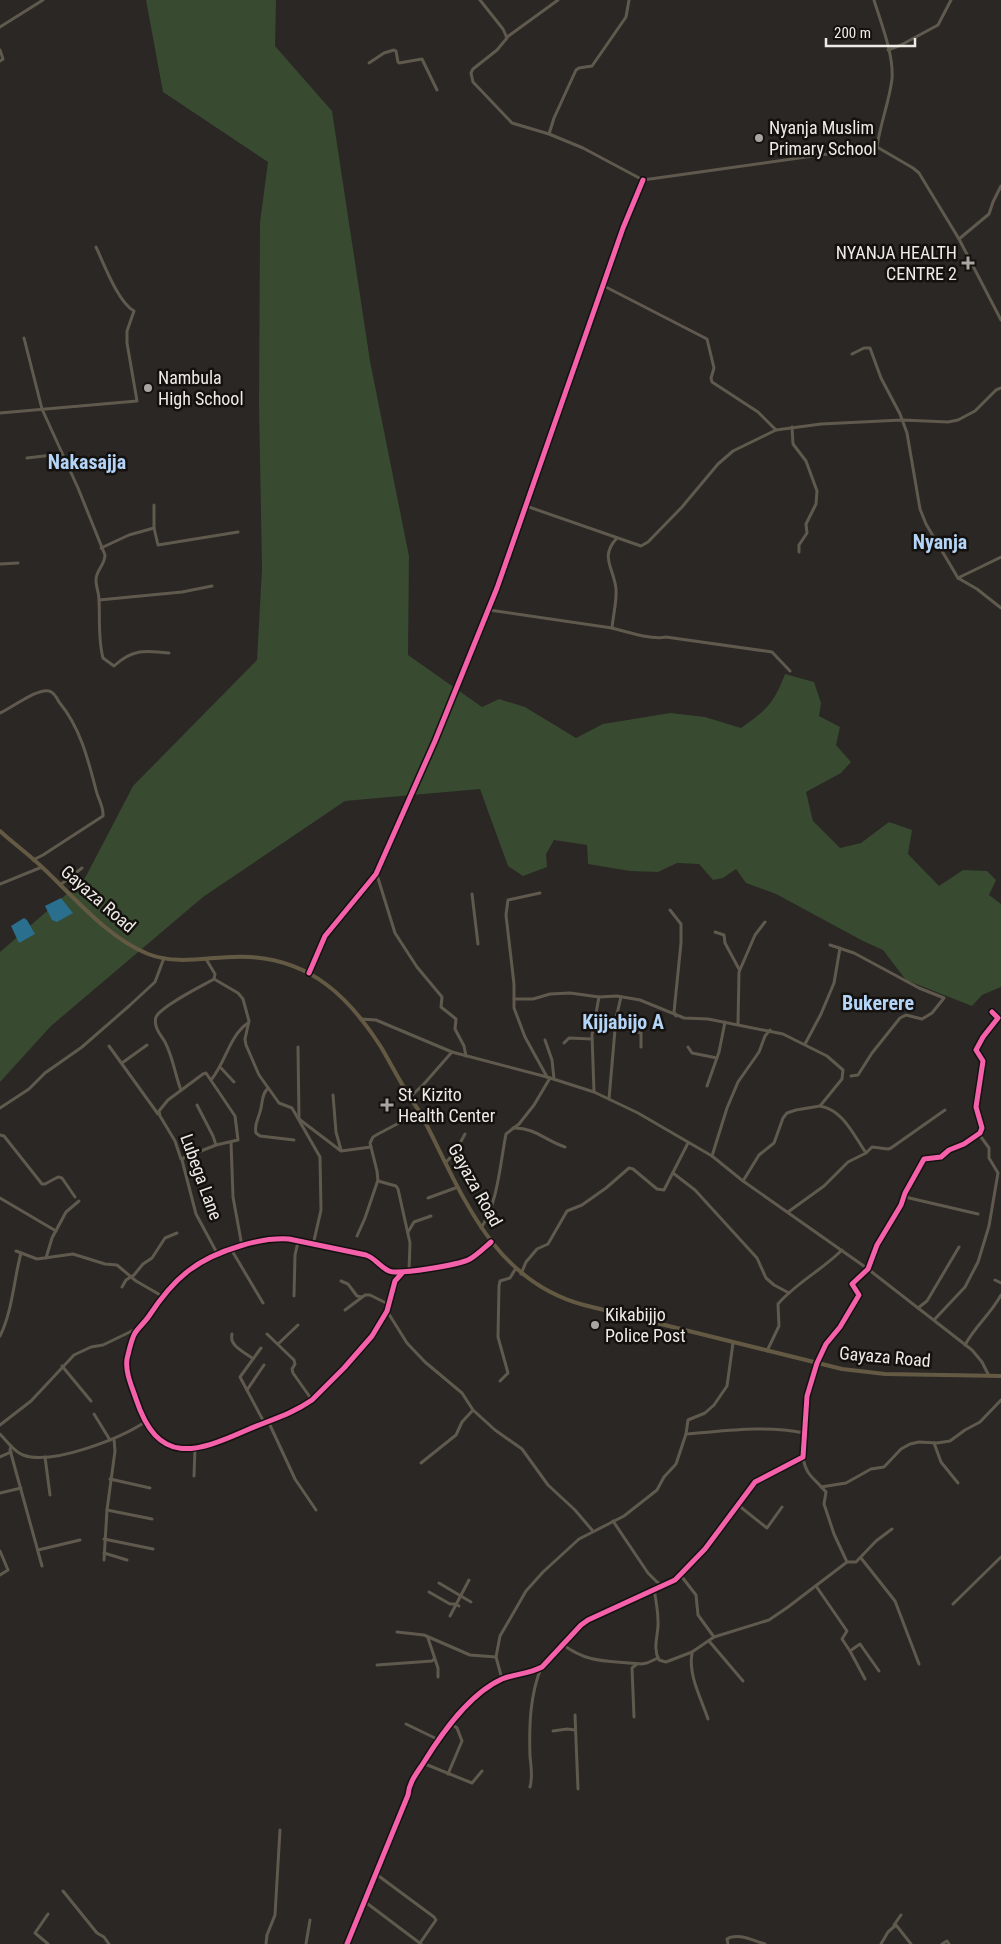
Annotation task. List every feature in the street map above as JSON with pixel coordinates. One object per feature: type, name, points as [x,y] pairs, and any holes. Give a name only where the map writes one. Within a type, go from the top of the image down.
[{"type":"main road","name":"Gayaza Road","points":[[0,831],[112,932],[131,946],[164,958],[188,960],[231,956],[262,958],[283,962],[323,981],[343,998],[360,1018],[380,1047],[420,1112],[480,1228],[521,1274],[549,1293],[572,1302],[817,1364],[877,1373],[1001,1376]]},
{"type":"street","points":[[0,27],[43,0]]},
{"type":"street","points":[[480,0],[507,38]]},
{"type":"street","points":[[558,0],[507,38],[497,50],[471,72],[473,82],[512,123],[549,134],[583,148],[643,180],[877,147],[919,173],[959,239],[1001,320]]},
{"type":"street","points":[[549,134],[554,118],[576,70],[592,66],[599,58],[626,17],[630,0]]},
{"type":"street","points":[[874,0],[892,64],[888,106],[877,147]]},
{"type":"street","points":[[888,50],[901,46],[938,25],[951,0]]},
{"type":"street","points":[[0,50],[3,59],[0,61]]},
{"type":"street","points":[[369,63],[384,53],[394,50],[400,63],[422,59],[437,90]]},
{"type":"street","points":[[309,973],[325,936],[376,874],[435,741],[489,610],[602,285],[643,180]]},
{"type":"street","points":[[959,239],[989,214],[1001,186]]},
{"type":"street","points":[[0,413],[137,400],[127,343],[127,331],[134,311],[128,308],[121,297],[96,247]]},
{"type":"street","points":[[602,285],[707,339],[714,368],[711,378],[712,382],[758,412],[776,430]]},
{"type":"street","points":[[24,338],[42,409],[78,488],[105,555],[105,561],[96,581],[100,600],[98,610],[102,656],[105,661],[114,666],[127,656],[138,651],[170,653]]},
{"type":"street","points":[[852,354],[864,348],[870,348],[881,378],[902,420],[907,433],[920,509],[926,524],[958,578],[977,589],[1001,608]]},
{"type":"street","points":[[526,506],[641,546],[682,507],[718,464],[733,451],[776,430],[792,427],[902,420],[948,422],[958,420],[975,411],[996,390],[1001,388]]},
{"type":"street","points":[[792,427],[793,444],[806,461],[817,491],[816,504],[806,524],[807,533],[799,545],[799,552]]},
{"type":"street","points":[[27,458],[62,454]]},
{"type":"street","points":[[154,505],[154,528],[158,546],[238,532]]},
{"type":"street","points":[[101,548],[128,535],[154,528]]},
{"type":"street","points":[[612,628],[616,591],[608,559],[610,546],[617,538]]},
{"type":"street","points":[[958,578],[1001,557]]},
{"type":"street","points":[[0,564],[18,563]]},
{"type":"street","points":[[100,600],[182,592],[212,586]]},
{"type":"street","points":[[489,610],[612,628],[661,638],[666,637],[772,652],[790,671]]},
{"type":"street","points":[[0,713],[14,707],[30,696],[46,690],[51,692],[69,713],[82,740],[91,765],[103,812],[103,816],[33,860]]},
{"type":"street","points":[[0,884],[42,867]]},
{"type":"street","points":[[60,885],[82,868]]},
{"type":"street","points":[[376,874],[395,934],[417,967],[442,997],[441,1007],[456,1019],[455,1029],[466,1056]]},
{"type":"street","points":[[540,893],[510,899],[506,902],[514,1008],[522,1032],[550,1078]]},
{"type":"street","points":[[472,894],[478,944]]},
{"type":"street","points":[[670,910],[681,924],[674,1012],[676,1015],[684,1018],[708,1019],[770,1030],[806,1044],[827,1056],[843,1070],[842,1079],[820,1106]]},
{"type":"street","points":[[739,972],[755,935],[765,922]]},
{"type":"street","points":[[715,932],[724,935],[725,943],[736,961],[739,972],[738,1024]]},
{"type":"street","points":[[830,945],[854,953],[919,988],[944,998],[932,1013],[922,1019],[906,1015],[900,1018],[872,1052],[858,1075],[851,1076]]},
{"type":"street","points":[[806,1044],[834,983],[840,948]]},
{"type":"street","points":[[0,1108],[29,1089],[45,1073],[82,1047],[129,1006],[155,982],[164,958]]},
{"type":"street","points":[[206,959],[215,974],[214,979]]},
{"type":"street","points":[[214,979],[241,996],[248,1023],[246,1045],[259,1075],[282,1106],[292,1108],[320,1157],[321,1210],[313,1245]]},
{"type":"street","points":[[181,1090],[165,1042],[157,1028],[156,1018],[158,1014],[179,998],[214,979]]},
{"type":"street","points":[[514,999],[532,999],[550,994],[570,993],[599,997],[621,997],[640,1000],[684,1018]]},
{"type":"street","points":[[594,1092],[592,1039],[599,997]]},
{"type":"street","points":[[609,1099],[621,997]]},
{"type":"street","points":[[847,1562],[834,1534],[824,1504],[826,1492],[809,1475],[805,1467],[803,1457],[807,1396],[817,1364],[826,1344],[840,1327],[859,1295],[852,1284],[868,1269],[874,1252],[924,1159],[941,1157],[949,1150],[964,1144],[980,1133],[982,1128],[976,1107],[983,1061],[976,1050],[982,1037],[998,1018],[992,1012]]},
{"type":"street","points":[[360,1018],[376,1020],[452,1052],[550,1078],[594,1092],[638,1113],[712,1156],[743,1181],[868,1269],[965,1345],[982,1362],[990,1376]]},
{"type":"street","points":[[707,1086],[717,1058],[725,1022]]},
{"type":"street","points":[[211,1080],[221,1067],[239,1030],[248,1023]]},
{"type":"street","points":[[616,1027],[640,1034],[641,1047]]},
{"type":"street","points":[[712,1156],[727,1108],[738,1082],[770,1030]]},
{"type":"street","points":[[564,1043],[569,1038],[592,1039]]},
{"type":"street","points":[[480,1228],[489,1216],[506,1134],[519,1124],[534,1105],[550,1078],[552,1060],[544,1040]]},
{"type":"street","points":[[122,1063],[147,1045]]},
{"type":"street","name":"Lubega Lane","points":[[110,1046],[160,1116],[174,1141],[181,1159],[196,1214],[217,1253]]},
{"type":"street","points":[[298,1047],[298,1118]]},
{"type":"street","points":[[688,1047],[692,1053],[717,1058]]},
{"type":"street","points":[[410,1098],[452,1052]]},
{"type":"street","points":[[221,1067],[234,1082]]},
{"type":"street","points":[[160,1116],[161,1106],[204,1073],[211,1080],[235,1116],[238,1140],[216,1145],[181,1159]]},
{"type":"street","points":[[268,1088],[262,1098],[261,1112],[255,1127],[256,1133],[260,1136],[294,1140]]},
{"type":"street","points":[[333,1094],[336,1132],[341,1151]]},
{"type":"street","points":[[197,1105],[213,1134],[216,1145]]},
{"type":"street","points":[[743,1181],[759,1155],[774,1143],[784,1118],[788,1113],[796,1110],[820,1106],[834,1110],[841,1116],[866,1153]]},
{"type":"street","points":[[788,1212],[824,1186],[848,1162],[866,1153],[872,1147],[891,1148],[945,1110]]},
{"type":"street","points":[[357,1236],[378,1180],[378,1172],[370,1141],[373,1137],[420,1112]]},
{"type":"street","points":[[298,1118],[341,1151],[370,1147]]},
{"type":"street","points":[[512,1128],[535,1131],[565,1147]]},
{"type":"street","points":[[446,1162],[454,1154],[465,1134]]},
{"type":"street","points":[[0,1135],[4,1136],[42,1184],[58,1177],[62,1178],[75,1197]]},
{"type":"street","points":[[934,1320],[965,1287],[978,1262],[989,1226],[998,1174],[989,1158],[989,1148],[986,1143],[981,1137],[975,1136]]},
{"type":"street","points":[[231,1142],[233,1197],[242,1246]]},
{"type":"street","points":[[521,1274],[526,1262],[537,1249],[548,1244],[567,1211],[582,1205],[598,1194],[629,1168],[632,1168],[654,1187],[661,1190],[666,1188],[688,1143]]},
{"type":"street","points":[[673,1173],[695,1190],[747,1246],[757,1258],[766,1278],[789,1293]]},
{"type":"street","points":[[378,1180],[380,1183],[396,1186],[398,1189],[410,1243],[409,1271]]},
{"type":"street","points":[[428,1198],[458,1187]]},
{"type":"street","points":[[905,1196],[978,1214]]},
{"type":"street","points":[[0,1198],[56,1232]]},
{"type":"street","points":[[46,1258],[52,1238],[66,1212],[78,1201]]},
{"type":"street","points":[[407,1233],[414,1222],[431,1216]]},
{"type":"street","points":[[122,1287],[126,1280],[152,1258],[165,1238],[177,1233]]},
{"type":"street","points":[[403,1272],[394,1283],[387,1311],[366,1344],[304,1406],[228,1439],[186,1450],[174,1448],[156,1434],[145,1422],[131,1384],[127,1364],[133,1337],[162,1296],[186,1271],[217,1253],[277,1239],[366,1255],[374,1258],[389,1271],[403,1272],[458,1264],[472,1259],[491,1242]]},
{"type":"street","points":[[294,1296],[295,1255],[298,1242]]},
{"type":"street","points":[[918,1308],[927,1300],[959,1247]]},
{"type":"street","points":[[231,1249],[263,1303]]},
{"type":"street","points":[[766,1351],[779,1326],[778,1304],[842,1250]]},
{"type":"street","points":[[16,1251],[37,1259],[73,1254],[105,1264],[117,1265],[162,1296]]},
{"type":"street","points":[[0,1336],[4,1328],[16,1282],[20,1253]]},
{"type":"street","points":[[500,1381],[508,1374],[498,1337],[499,1286],[500,1281],[510,1278],[516,1268]]},
{"type":"street","points":[[995,1280],[1001,1282]]},
{"type":"street","points":[[341,1281],[348,1284],[357,1296],[362,1297]]},
{"type":"street","points":[[345,1310],[362,1297],[370,1295],[386,1303]]},
{"type":"street","points":[[965,1345],[976,1328],[995,1306],[1001,1295]]},
{"type":"street","points":[[387,1311],[407,1343],[425,1362],[466,1397],[473,1410],[495,1430],[522,1449],[548,1485],[575,1510],[592,1530]]},
{"type":"street","points":[[278,1344],[298,1325]]},
{"type":"street","points":[[0,1425],[31,1401],[62,1366],[82,1350],[103,1345],[139,1328]]},
{"type":"street","points":[[232,1334],[233,1344],[252,1358]]},
{"type":"street","points":[[267,1334],[294,1360],[293,1372],[312,1400]]},
{"type":"street","points":[[502,1679],[496,1656],[500,1636],[526,1591],[543,1572],[579,1539],[638,1506],[657,1490],[664,1477],[676,1464],[689,1419],[704,1413],[714,1404],[727,1386],[733,1343]]},
{"type":"street","points":[[261,1348],[240,1377],[268,1423],[295,1479],[316,1510]]},
{"type":"street","points":[[247,1390],[264,1365]]},
{"type":"street","points":[[62,1366],[91,1400]]},
{"type":"street","points":[[821,1487],[846,1483],[871,1469],[884,1466],[910,1444],[950,1441],[978,1424],[996,1408],[1001,1400]]},
{"type":"street","points":[[421,1463],[456,1434],[462,1422],[473,1410]]},
{"type":"street","points":[[94,1414],[112,1440],[115,1451],[110,1479],[104,1539],[104,1560]]},
{"type":"street","points":[[0,1434],[20,1454],[45,1457],[66,1454],[112,1440],[145,1422]]},
{"type":"street","points":[[686,1434],[772,1428],[804,1433]]},
{"type":"street","points":[[934,1443],[942,1462],[958,1483]]},
{"type":"street","points":[[11,1446],[11,1452],[42,1566]]},
{"type":"street","points":[[194,1476],[195,1448]]},
{"type":"street","points":[[0,1457],[11,1452]]},
{"type":"street","points":[[45,1457],[50,1495]]},
{"type":"street","points":[[530,1787],[532,1779],[530,1755],[532,1702],[534,1687],[542,1667],[581,1625],[594,1617],[664,1586],[682,1573],[705,1549],[755,1482],[803,1457]]},
{"type":"street","points":[[110,1479],[150,1488]]},
{"type":"street","points":[[0,1493],[21,1488]]},
{"type":"street","points":[[738,1505],[767,1528],[782,1507]]},
{"type":"street","points":[[107,1510],[152,1519]]},
{"type":"street","points":[[613,1521],[648,1572],[656,1582],[664,1586]]},
{"type":"street","points":[[654,1589],[658,1619],[655,1639],[658,1658],[661,1662],[666,1662],[692,1652],[714,1637],[769,1620],[847,1562],[854,1562],[861,1558],[876,1541],[892,1529]]},
{"type":"street","points":[[104,1539],[152,1549]]},
{"type":"street","points":[[38,1550],[80,1540]]},
{"type":"street","points":[[0,1550],[8,1570],[0,1575]]},
{"type":"street","points":[[104,1553],[127,1560]]},
{"type":"street","points":[[953,1604],[1001,1556]]},
{"type":"street","points":[[861,1558],[897,1604],[919,1664]]},
{"type":"street","points":[[682,1573],[682,1577],[696,1596],[698,1615],[714,1637]]},
{"type":"street","points":[[450,1616],[469,1580]]},
{"type":"street","points":[[440,1583],[471,1602]]},
{"type":"street","points":[[816,1586],[847,1631],[842,1639],[865,1679]]},
{"type":"street","points":[[429,1592],[450,1604],[457,1605]]},
{"type":"street","points":[[397,1632],[424,1635],[470,1655],[496,1656]]},
{"type":"street","points":[[428,1638],[438,1668],[438,1677]]},
{"type":"street","points":[[709,1641],[743,1681]]},
{"type":"street","points":[[562,1644],[571,1652],[588,1659],[604,1662],[647,1663],[658,1658]]},
{"type":"street","points":[[850,1651],[860,1644],[879,1671]]},
{"type":"street","points":[[692,1652],[691,1667],[695,1684],[708,1719]]},
{"type":"street","points":[[377,1665],[412,1664],[432,1661],[434,1659]]},
{"type":"street","points":[[634,1717],[631,1676],[632,1668],[637,1663]]},
{"type":"street","points":[[347,1944],[408,1795],[409,1785],[438,1740],[450,1723],[476,1696],[502,1679],[542,1667]]},
{"type":"street","points":[[575,1715],[578,1789]]},
{"type":"street","points":[[448,1774],[462,1741],[457,1728],[450,1723]]},
{"type":"street","points":[[406,1724],[438,1740]]},
{"type":"street","points":[[553,1731],[575,1730]]},
{"type":"street","points":[[426,1764],[472,1783],[479,1777],[482,1771]]},
{"type":"street","points":[[266,1944],[274,1915],[280,1830]]},
{"type":"street","points":[[364,1901],[420,1943],[436,1920],[376,1874]]},
{"type":"street","points":[[63,1891],[97,1933],[104,1937],[109,1944]]},
{"type":"street","points":[[48,1914],[35,1933],[48,1944]]},
{"type":"street","points":[[881,1944],[901,1916]]},
{"type":"street","points":[[306,1944],[310,1920]]},
{"type":"street","points":[[894,1926],[899,1927],[912,1944]]},
{"type":"street","points":[[728,1944],[727,1939],[731,1936],[742,1937],[765,1944]]},
{"type":"street","points":[[942,1944],[947,1941],[950,1944]]},
{"type":"green space","points":[[146,0],[276,0],[275,46],[332,111],[370,361],[409,556],[408,655],[482,707],[499,699],[525,707],[576,738],[603,724],[670,713],[705,717],[741,728],[757,716],[773,700],[785,674],[814,682],[821,703],[819,716],[840,727],[836,745],[851,762],[841,773],[806,792],[813,821],[840,848],[861,843],[889,822],[912,830],[908,854],[939,886],[963,870],[987,871],[996,880],[989,895],[1001,904],[1001,987],[982,995],[972,1006],[906,980],[883,950],[776,894],[746,883],[736,869],[723,878],[713,880],[699,864],[677,863],[658,872],[630,871],[588,864],[587,845],[554,840],[546,854],[547,867],[523,876],[508,866],[480,789],[345,801],[203,897],[51,1026],[0,1082],[0,952],[85,878],[133,786],[257,660],[262,569],[259,405],[260,222],[268,162],[163,92]]},
{"type":"water","points":[[61,898],[73,913],[57,922],[52,920],[45,906]]},
{"type":"water","points":[[24,918],[35,934],[19,943],[11,926]]},
{"type":"cycle path","points":[[309,973],[325,936],[376,874],[435,741],[497,588],[623,228],[643,180]]},
{"type":"cycle path","points":[[347,1944],[412,1782],[439,1739],[457,1715],[478,1694],[502,1679],[542,1667],[581,1625],[588,1620],[675,1580],[705,1549],[755,1482],[803,1457],[807,1396],[817,1363],[826,1344],[840,1327],[859,1295],[852,1284],[868,1269],[877,1245],[901,1205],[905,1193],[924,1159],[941,1157],[949,1150],[964,1144],[980,1133],[982,1128],[976,1107],[983,1061],[976,1050],[983,1037],[998,1018],[992,1012]]},
{"type":"cycle path","points":[[403,1272],[395,1281],[387,1311],[372,1336],[344,1368],[312,1400],[304,1405],[228,1438],[195,1448],[180,1448],[167,1444],[155,1435],[145,1421],[127,1369],[127,1359],[132,1339],[158,1303],[177,1281],[198,1264],[211,1257],[252,1243],[270,1239],[289,1239],[366,1255],[389,1271],[404,1272],[429,1269],[470,1259],[491,1242]]},
{"type":"place","name":"Nyanja Muslim Primary School","points":[[759,138]]},
{"type":"place","name":"NYANJA HEALTH CENTRE 2","points":[[968,263]]},
{"type":"place","name":"Nambula High School","points":[[148,388]]},
{"type":"place","name":"St. Kizito Health Center","points":[[387,1105]]},
{"type":"place","name":"Kikabijjo Police Post","points":[[595,1325]]},
{"type":"district","name":"Nakasajja","points":[[87,462]]},
{"type":"district","name":"Nyanja","points":[[940,542]]},
{"type":"district","name":"Bukerere","points":[[878,1003]]},
{"type":"district","name":"Kijjabijo A","points":[[623,1022]]}]
